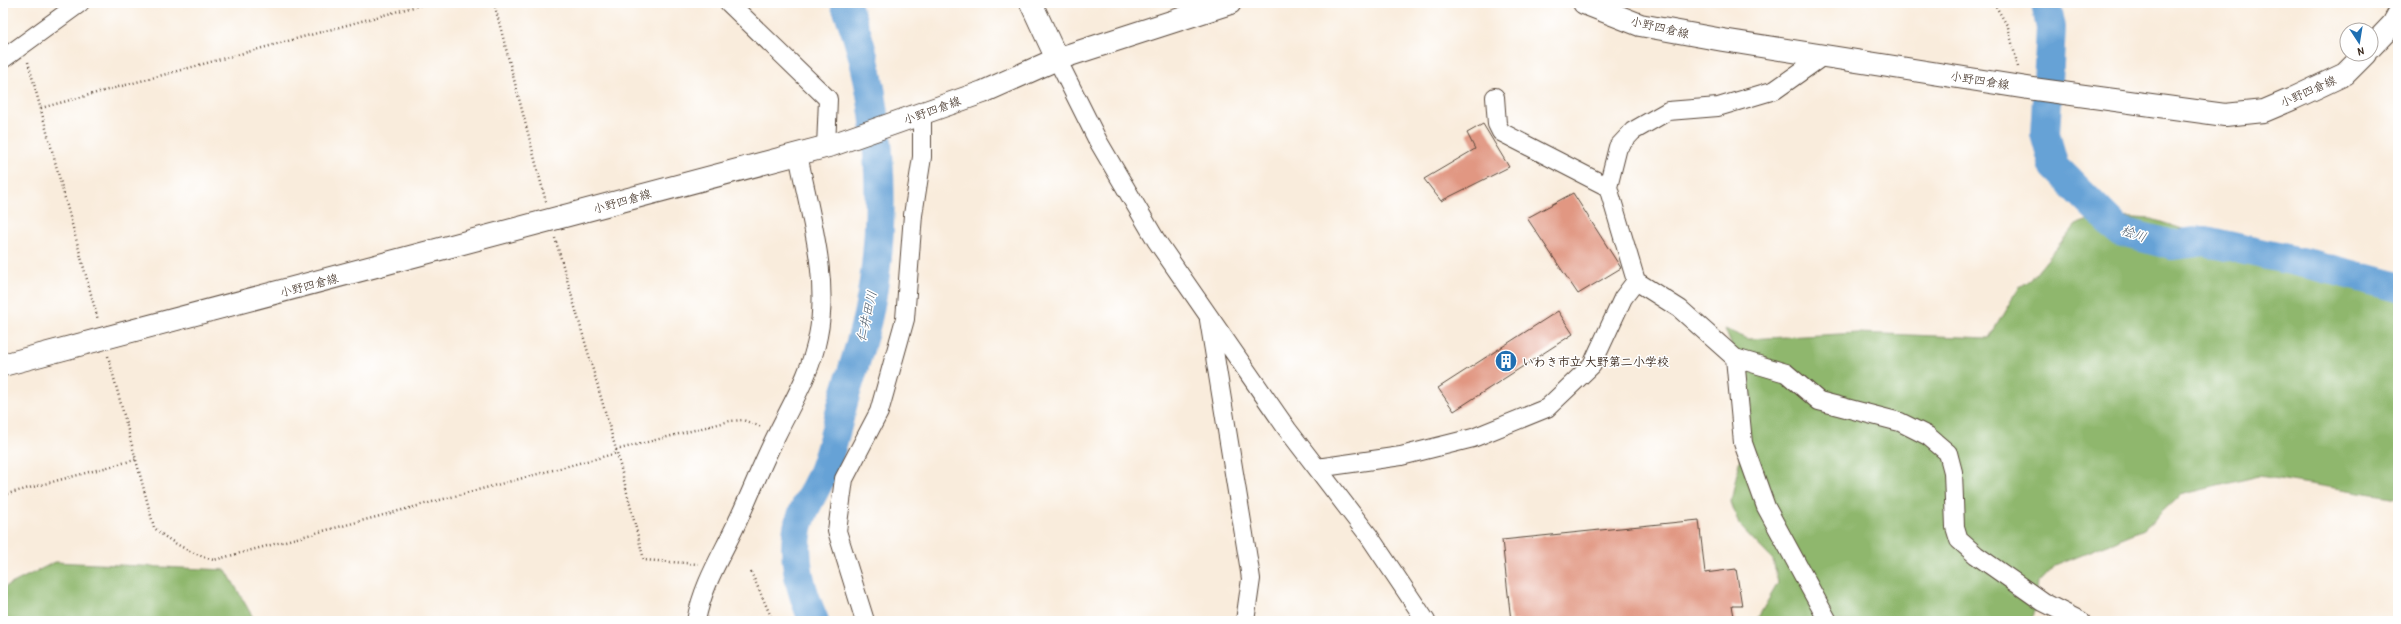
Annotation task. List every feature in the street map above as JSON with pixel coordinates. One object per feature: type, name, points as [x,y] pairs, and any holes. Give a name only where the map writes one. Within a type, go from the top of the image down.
[{"type":"main road","points":[[1031,3],[1057,59]]},
{"type":"main road","name":"小野四倉線","points":[[3,365],[550,222],[829,146],[983,92],[1057,59],[1230,3]]},
{"type":"main road","name":"小野四倉線","points":[[1584,3],[1640,25],[1823,56],[2028,88],[2225,116],[2264,111],[2346,74],[2357,62]]},
{"type":"main road","points":[[2379,39],[2393,24],[2398,15]]},
{"type":"street","points":[[3,59],[80,3]]},
{"type":"street","points":[[729,3],[828,98],[829,146]]},
{"type":"street","points":[[1823,56],[1775,90],[1718,107],[1668,111],[1633,131],[1618,147],[1608,187],[1636,281],[1680,308],[1735,358],[1786,373],[1818,401],[1900,422],[1928,436],[1948,453],[1953,472],[1954,527],[1959,540],[1976,555],[2044,602],[2081,621]]},
{"type":"street","points":[[1057,59],[1098,141],[1152,234],[1287,429],[1369,536],[1426,621]]},
{"type":"street","points":[[1495,97],[1497,124],[1501,132],[1608,187]]},
{"type":"street","points":[[865,621],[837,531],[844,479],[879,412],[905,319],[913,215],[922,157],[922,114]]},
{"type":"street","points":[[696,621],[706,584],[732,534],[776,436],[806,379],[818,336],[822,298],[819,264],[798,154]]},
{"type":"street","points":[[1317,468],[1401,456],[1473,438],[1547,408],[1592,365],[1623,298],[1636,281]]},
{"type":"street","points":[[1208,316],[1249,565],[1250,579],[1245,621]]},
{"type":"street","points":[[1735,358],[1743,443],[1766,507],[1828,621]]},
{"type":"path","points":[[41,108],[428,3]]},
{"type":"path","points":[[494,3],[550,222],[617,452],[644,560],[715,565]]},
{"type":"path","points":[[1994,3],[2008,27],[2028,88]]},
{"type":"path","points":[[17,48],[27,56],[103,338],[138,460],[154,527],[160,534],[204,558],[214,560],[730,421],[743,420],[752,422],[776,436]]},
{"type":"path","points":[[3,495],[138,460]]},
{"type":"path","points":[[751,572],[773,621]]},
{"type":"green space","points":[[2100,216],[2152,219],[2398,300],[2398,498],[2259,476],[2180,495],[2144,529],[2055,565],[2038,583],[2033,621],[1756,621],[1778,583],[1773,560],[1739,525],[1731,502],[1752,397],[1725,329],[1748,339],[1858,333],[1989,338],[2019,287],[2028,283],[2076,225]]},
{"type":"green space","points":[[55,562],[226,570],[255,621],[3,621],[3,588]]},
{"type":"building","points":[[1483,124],[1509,167],[1441,201],[1424,179],[1475,149],[1467,133]]},
{"type":"building","points":[[1573,193],[1621,268],[1578,294],[1527,218]]},
{"type":"building","name":"いわき市立 大野第二小学校","points":[[1558,311],[1573,334],[1454,411],[1438,388]]},
{"type":"building","points":[[1699,520],[1705,573],[1736,569],[1742,606],[1732,606],[1735,621],[1511,621],[1502,540]]},
{"type":"waterway","name":"仁井田川","points":[[814,621],[805,598],[797,564],[796,540],[798,528],[803,513],[827,460],[863,335],[874,279],[878,239],[880,199],[874,116],[858,38],[845,3]]},
{"type":"waterway","name":"桧川","points":[[2046,3],[2051,28],[2045,134],[2054,166],[2119,231],[2172,245],[2205,241],[2318,266],[2398,287]]},
{"type":"place","name":"いわき市立 大野第二小学校","points":[[1506,361]]}]
